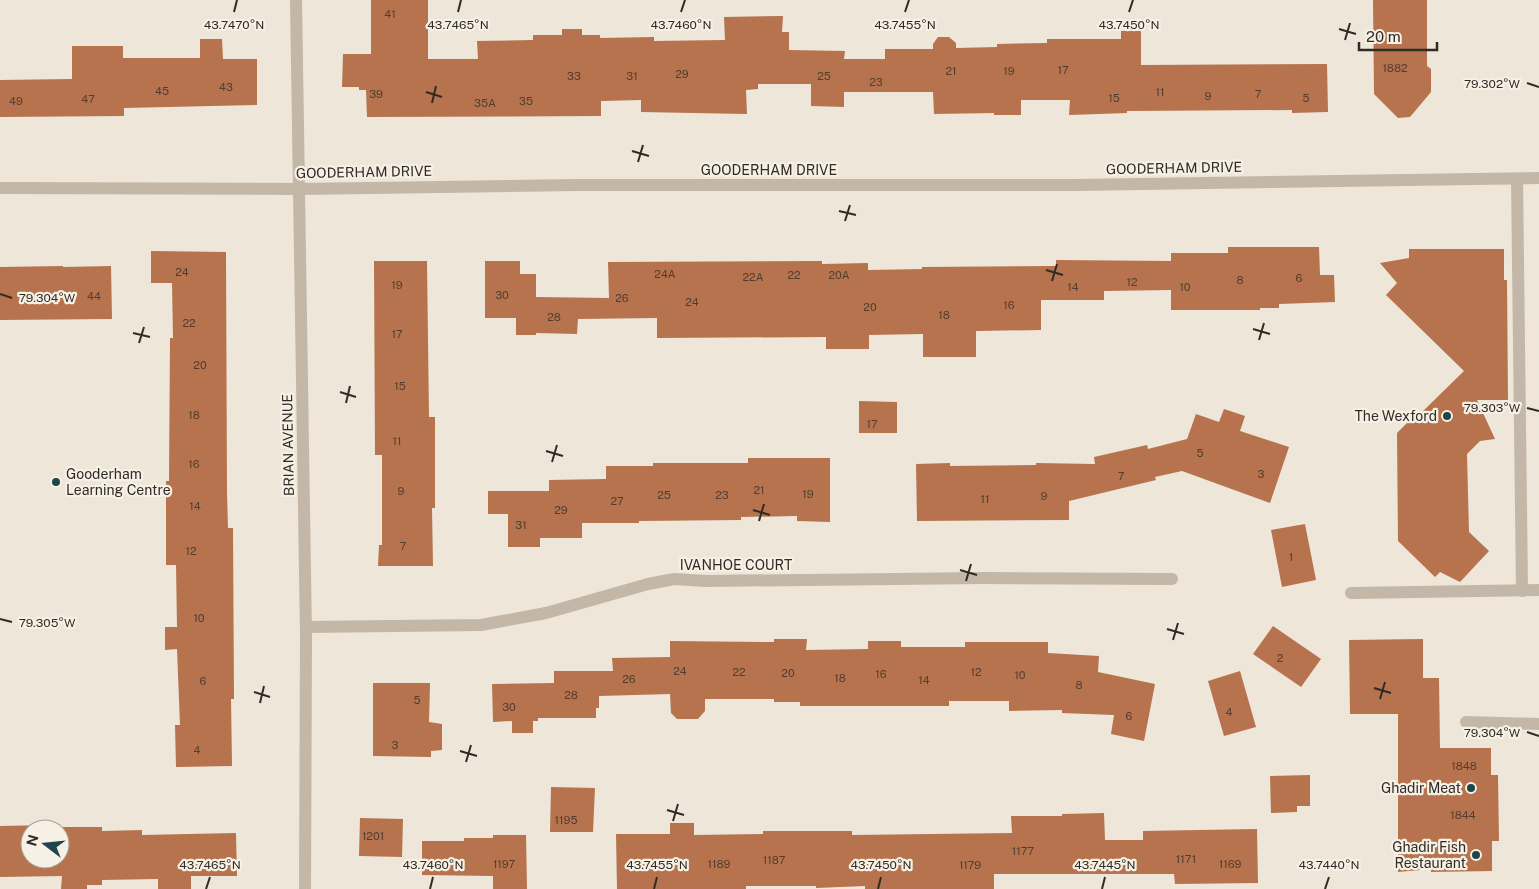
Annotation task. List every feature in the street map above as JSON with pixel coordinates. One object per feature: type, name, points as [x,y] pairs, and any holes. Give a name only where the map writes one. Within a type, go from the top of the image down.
[{"type":"street","name":"BRIAN AVENUE","points":[[296,0],[306,627],[305,889]]},
{"type":"street","name":"GOODERHAM DRIVE","points":[[0,188],[300,189],[577,185],[1076,184],[1539,178]]},
{"type":"street","points":[[1517,179],[1522,591]]},
{"type":"street","name":"IVANHOE COURT","points":[[306,627],[482,625],[546,613],[648,584],[674,579],[706,581],[983,578],[1172,579]]},
{"type":"street","points":[[1351,593],[1539,590]]},
{"type":"street","points":[[1466,722],[1539,724]]},
{"type":"building","points":[[371,0],[428,0],[428,59],[478,59],[477,41],[533,40],[533,35],[562,35],[562,29],[582,29],[582,35],[600,35],[600,38],[654,37],[654,41],[725,40],[724,17],[783,16],[782,32],[789,32],[789,50],[845,51],[844,59],[885,59],[885,49],[933,49],[933,44],[938,37],[949,37],[956,43],[956,48],[997,47],[997,44],[1047,43],[1047,39],[1121,39],[1121,31],[1141,31],[1141,65],[1327,64],[1328,112],[1292,113],[1292,110],[1127,111],[1127,113],[1069,115],[1070,100],[1021,100],[1021,115],[994,115],[994,113],[934,114],[933,92],[844,92],[844,107],[811,106],[811,84],[758,84],[758,89],[746,90],[747,114],[641,112],[641,100],[601,101],[601,116],[367,117],[366,90],[359,90],[359,87],[342,87],[343,54],[371,54]]},
{"type":"building","points":[[1373,0],[1427,0],[1427,66],[1431,69],[1431,92],[1410,117],[1398,118],[1374,94]]},
{"type":"building","points":[[200,39],[222,39],[223,59],[257,59],[257,105],[124,108],[124,116],[0,117],[0,80],[72,79],[72,46],[123,46],[123,58],[200,58]]},
{"type":"building","points":[[1228,247],[1319,247],[1320,275],[1334,275],[1335,302],[1279,304],[1279,308],[1260,308],[1260,310],[1171,310],[1171,290],[1104,291],[1104,300],[1041,300],[1041,330],[976,331],[976,357],[923,357],[923,334],[869,335],[869,349],[826,349],[826,337],[657,338],[657,318],[578,319],[577,334],[536,333],[536,335],[516,335],[516,318],[485,318],[485,261],[520,261],[520,274],[536,274],[536,297],[609,298],[608,262],[822,261],[822,264],[868,263],[868,270],[922,269],[922,267],[1056,266],[1056,260],[1171,261],[1171,253],[1228,253]]},
{"type":"building","name":"The Wexford","points":[[1409,249],[1504,249],[1504,280],[1507,280],[1508,400],[1477,400],[1495,439],[1480,441],[1467,454],[1469,532],[1489,551],[1460,582],[1440,572],[1435,577],[1398,541],[1397,433],[1418,412],[1420,414],[1464,371],[1386,295],[1397,283],[1380,263],[1409,258]]},
{"type":"building","points":[[151,251],[226,252],[227,492],[228,528],[233,528],[234,699],[231,699],[232,766],[176,767],[175,725],[180,725],[177,649],[165,650],[165,627],[177,627],[176,565],[166,565],[166,481],[169,481],[170,338],[173,338],[172,283],[151,283]]},
{"type":"building","points":[[374,261],[427,261],[429,417],[435,417],[435,508],[432,508],[433,566],[378,566],[379,545],[382,545],[382,455],[375,455]]},
{"type":"building","points":[[111,266],[112,319],[0,320],[0,267]]},
{"type":"building","points":[[859,401],[897,402],[897,433],[859,433]]},
{"type":"building","points":[[1224,409],[1245,416],[1240,431],[1289,447],[1270,503],[1182,471],[1155,477],[1156,480],[1069,501],[1069,520],[917,521],[916,464],[950,463],[950,466],[1036,465],[1036,463],[1095,464],[1094,457],[1147,445],[1148,449],[1187,439],[1196,414],[1219,422]]},
{"type":"building","points":[[748,458],[830,458],[830,522],[797,521],[797,516],[741,517],[741,520],[582,523],[582,538],[540,538],[540,547],[508,547],[508,514],[488,514],[488,491],[549,491],[549,480],[606,479],[606,466],[653,466],[653,463],[748,463]]},
{"type":"building","points":[[1305,524],[1316,580],[1282,587],[1271,530]]},
{"type":"building","points":[[1273,626],[1321,659],[1301,687],[1253,654]]},
{"type":"building","points":[[774,639],[807,639],[806,650],[868,649],[868,641],[901,641],[901,647],[965,647],[965,642],[1048,642],[1048,653],[1099,656],[1098,672],[1155,684],[1144,741],[1111,734],[1114,715],[1062,713],[1062,710],[1009,711],[1009,701],[949,701],[949,706],[800,706],[800,702],[774,702],[774,699],[705,699],[705,711],[698,719],[677,719],[671,713],[670,694],[599,696],[599,708],[596,708],[596,718],[538,718],[538,721],[533,721],[533,733],[512,733],[512,721],[493,722],[492,684],[554,683],[554,671],[613,671],[612,658],[670,657],[670,641],[774,642]]},
{"type":"building","points":[[1423,639],[1423,678],[1439,678],[1440,748],[1491,748],[1491,775],[1498,775],[1499,841],[1492,841],[1492,871],[1431,872],[1431,869],[1398,872],[1398,714],[1350,714],[1349,640]]},
{"type":"building","points":[[1240,671],[1256,727],[1224,736],[1208,681]]},
{"type":"building","points":[[373,683],[430,683],[429,722],[442,724],[442,750],[431,751],[431,757],[373,756]]},
{"type":"building","points":[[1310,775],[1310,806],[1297,806],[1297,812],[1271,813],[1270,776]]},
{"type":"building","points":[[551,787],[595,788],[593,832],[550,832]]},
{"type":"building","points":[[1104,813],[1105,840],[1143,840],[1143,831],[1257,829],[1258,883],[1175,884],[1174,874],[994,874],[994,889],[865,889],[865,886],[816,888],[816,886],[746,886],[746,889],[617,889],[616,834],[670,834],[670,823],[694,823],[694,835],[763,834],[763,831],[852,831],[852,835],[1012,833],[1011,816],[1062,816],[1062,814]]},
{"type":"building","points":[[360,818],[403,819],[402,857],[359,856]]},
{"type":"building","points":[[0,826],[20,826],[20,869],[70,869],[70,827],[102,827],[102,831],[142,830],[142,835],[236,833],[237,876],[191,876],[191,889],[158,889],[158,879],[102,880],[102,885],[87,885],[87,889],[61,889],[62,876],[0,877]]},
{"type":"building","points":[[493,835],[526,835],[527,889],[493,889],[493,876],[422,875],[422,841],[464,841],[464,838],[493,838]]},
{"type":"place","name":"The Wexford","points":[[1447,416]]},
{"type":"place","name":"Gooderham Learning Centre","points":[[56,482]]},
{"type":"place","name":"Ghadir Meat","points":[[1471,788]]},
{"type":"place","name":"Ghadir Fish Restaurant","points":[[1476,855]]}]
